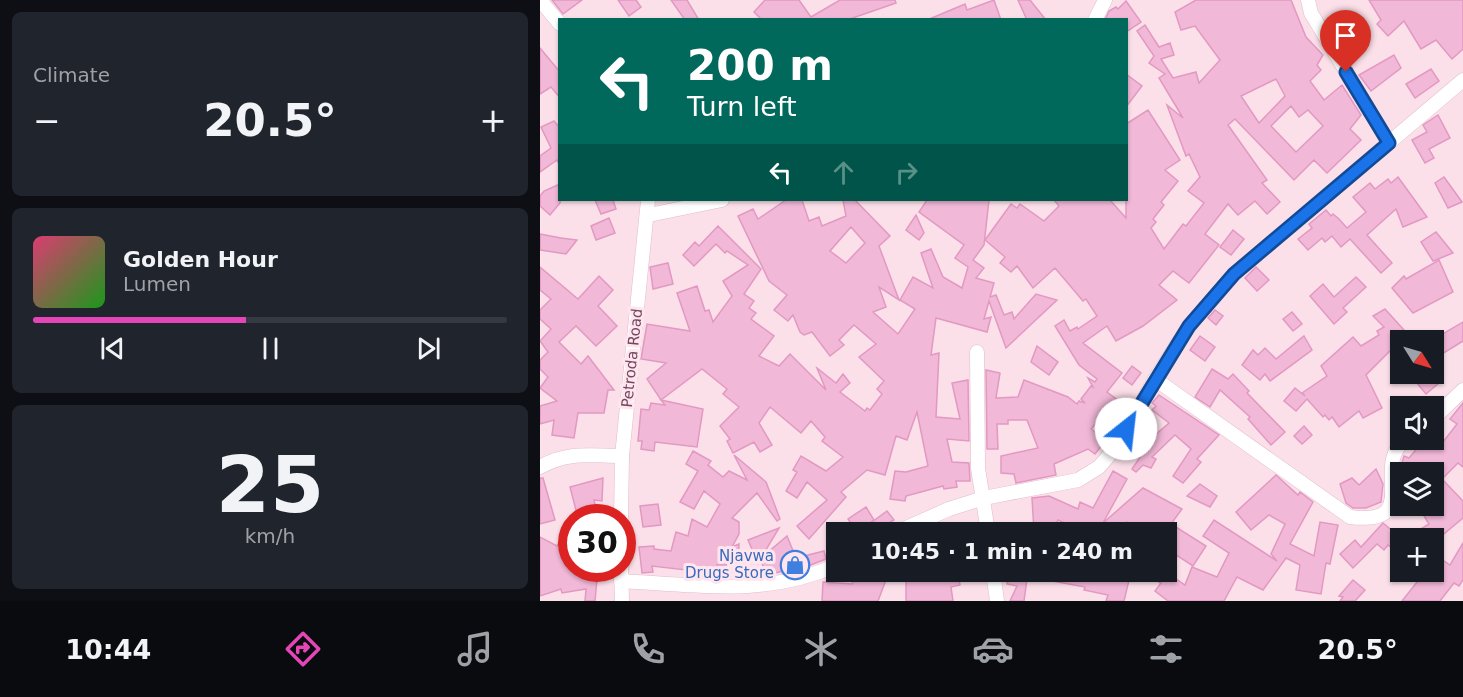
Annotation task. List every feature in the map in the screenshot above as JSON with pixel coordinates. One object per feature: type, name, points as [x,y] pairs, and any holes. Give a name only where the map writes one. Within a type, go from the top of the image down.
[{"type":"street","points":[[540,0],[558,22]]},
{"type":"street","points":[[1096,18],[1105,0]]},
{"type":"street","points":[[1308,0],[1311,13],[1389,143]]},
{"type":"street","points":[[920,522],[949,509],[984,498],[1078,480],[1099,467],[1117,446],[1155,379],[1189,326],[1234,274],[1463,80]]},
{"type":"street","name":"Petroda Road","points":[[621,504],[622,456],[649,215],[648,201]]},
{"type":"street","points":[[649,215],[717,201]]},
{"type":"street","points":[[977,352],[978,468],[987,522]]},
{"type":"street","points":[[1155,379],[1350,517],[1366,519],[1380,515],[1388,509],[1394,496],[1390,470],[1392,455],[1396,450]]},
{"type":"street","points":[[1444,408],[1463,390]]},
{"type":"street","points":[[540,467],[572,454],[622,456]]},
{"type":"street","points":[[636,576],[746,587],[772,586],[826,569]]},
{"type":"street","points":[[621,582],[622,601]]},
{"type":"street","points":[[994,582],[997,601]]},
{"type":"building","points":[[552,0],[582,0],[563,14]]},
{"type":"building","points":[[618,0],[636,0],[641,7],[629,16]]},
{"type":"building","points":[[671,0],[687,0],[698,18],[684,18]]},
{"type":"building","points":[[765,0],[799,0],[811,17],[840,0],[895,0],[896,3],[853,18],[760,18],[754,12]]},
{"type":"building","points":[[994,0],[1000,18],[932,18],[965,4],[967,10]]},
{"type":"building","points":[[1018,0],[1030,0],[1044,18],[1026,18]]},
{"type":"building","points":[[1196,0],[1291,0],[1306,37],[1323,55],[1317,65],[1321,70],[1310,81],[1324,100],[1342,85],[1361,115],[1350,129],[1361,140],[1327,173],[1314,160],[1294,180],[1235,119],[1228,125],[1267,180],[1262,183],[1280,202],[1267,214],[1255,201],[1238,215],[1228,204],[1205,234],[1219,245],[1189,283],[1173,271],[1159,285],[1177,300],[1143,326],[1116,341],[1107,326],[1083,343],[1122,373],[1107,392],[1119,401],[1109,414],[1106,412],[1091,429],[1106,440],[1095,454],[1088,449],[1054,464],[1056,475],[1016,483],[1014,474],[1001,473],[1001,456],[1038,448],[1027,420],[1008,420],[1008,424],[997,424],[998,449],[987,449],[986,370],[1000,373],[996,398],[1018,397],[1024,380],[1068,397],[1077,404],[1079,401],[1085,403],[1081,399],[1091,386],[1093,387],[1088,378],[1095,382],[1097,379],[1079,365],[1055,326],[1064,320],[1070,331],[1077,327],[1078,329],[1097,316],[1086,299],[1083,301],[1055,268],[1033,288],[1017,266],[1011,272],[1000,263],[1005,257],[985,240],[1011,204],[1017,208],[1020,204],[1044,221],[1059,206],[1055,201],[1111,201],[1126,218],[1128,123],[1148,110],[1180,160],[1165,170],[1178,181],[1161,202],[1164,205],[1153,219],[1156,222],[1151,228],[1164,249],[1183,224],[1186,226],[1204,203],[1188,191],[1200,177],[1189,154],[1186,156],[1167,105],[1183,118],[1159,78],[1165,74],[1149,63],[1154,56],[1137,31],[1145,25],[1159,47],[1170,43],[1174,55],[1161,59],[1173,78],[1196,72],[1199,83],[1220,60],[1195,26],[1181,30],[1175,12]],"holes":[[[1276,79],[1285,96],[1259,123],[1241,96]],[[1291,106],[1299,117],[1308,110],[1323,126],[1296,152],[1271,126]]]},
{"type":"building","points":[[1369,0],[1463,0],[1463,49],[1452,59],[1436,40],[1421,49],[1404,21],[1388,36],[1377,24],[1381,20]]},
{"type":"building","points":[[1126,1],[1141,22],[1128,31],[1128,18],[1106,18],[1109,11],[1116,7],[1118,9]]},
{"type":"building","points":[[540,48],[558,70],[558,96],[551,87],[540,94]]},
{"type":"building","points":[[1394,55],[1401,68],[1371,91],[1359,75]]},
{"type":"building","points":[[1431,69],[1439,81],[1415,98],[1406,84]]},
{"type":"building","points":[[1128,76],[1142,86],[1128,104]]},
{"type":"building","points":[[1438,115],[1450,138],[1429,149],[1434,158],[1425,163],[1412,140],[1427,132],[1423,125]]},
{"type":"building","points":[[554,121],[558,126],[558,162],[557,160],[540,172],[540,156],[551,148],[541,127]]},
{"type":"building","points":[[1398,177],[1427,217],[1403,227],[1396,209],[1367,235],[1392,263],[1381,273],[1350,239],[1341,247],[1332,236],[1325,242],[1322,238],[1308,250],[1298,239],[1312,228],[1309,224],[1326,210],[1347,228],[1366,212],[1353,197],[1370,183],[1375,189],[1388,179],[1391,183]]},
{"type":"building","points":[[1444,177],[1462,202],[1448,208],[1435,183]]},
{"type":"building","points":[[558,185],[560,203],[550,215],[540,206],[540,196],[544,191]]},
{"type":"building","points":[[595,201],[613,201],[616,209],[601,214]]},
{"type":"building","points":[[785,201],[802,201],[809,221],[819,217],[822,226],[846,216],[843,201],[856,201],[890,236],[879,246],[899,300],[879,287],[886,307],[873,312],[898,334],[915,309],[900,300],[913,277],[933,288],[921,253],[931,249],[943,277],[962,288],[968,267],[955,258],[964,245],[919,212],[926,201],[989,201],[984,245],[973,260],[984,268],[976,278],[994,283],[990,297],[996,295],[1004,315],[1012,312],[1014,319],[1036,294],[1057,300],[1006,348],[989,301],[984,319],[991,317],[987,332],[936,318],[931,355],[939,353],[936,417],[960,419],[952,383],[968,380],[969,441],[947,439],[952,462],[969,463],[970,481],[956,481],[957,487],[944,489],[943,486],[906,496],[905,501],[890,499],[895,471],[906,472],[928,466],[917,412],[907,440],[896,436],[885,475],[867,470],[841,492],[846,497],[809,539],[797,526],[827,500],[807,482],[797,498],[786,491],[797,472],[793,470],[801,456],[826,471],[843,457],[822,441],[825,437],[811,421],[801,433],[770,407],[759,423],[772,445],[760,452],[754,442],[733,453],[727,441],[730,439],[720,426],[739,407],[723,394],[727,389],[702,369],[661,400],[647,379],[666,363],[641,359],[647,324],[690,331],[677,293],[697,286],[705,311],[709,310],[713,322],[732,296],[723,281],[748,265],[727,251],[725,253],[716,244],[694,266],[683,255],[695,242],[699,246],[718,226],[761,269],[744,294],[754,301],[749,308],[756,313],[751,319],[774,336],[759,356],[779,366],[790,354],[826,390],[817,368],[836,383],[843,374],[850,383],[840,392],[865,411],[867,408],[870,410],[882,394],[877,389],[884,381],[859,357],[876,344],[854,325],[839,340],[844,345],[830,356],[812,332],[804,335],[800,332],[793,315],[788,321],[774,310],[787,295],[769,281],[738,216],[753,209],[758,219]],"holes":[[[851,227],[865,243],[846,263],[830,251]]]},
{"type":"building","points":[[916,215],[924,233],[919,240],[906,230]]},
{"type":"building","points":[[609,218],[615,233],[596,240],[591,226]]},
{"type":"building","points":[[1233,230],[1244,239],[1231,255],[1220,247]]},
{"type":"building","points":[[1436,232],[1453,253],[1433,261],[1421,242]]},
{"type":"building","points":[[540,234],[577,240],[566,254],[540,250]]},
{"type":"building","points":[[1439,260],[1453,292],[1413,313],[1392,288],[1404,276],[1406,279]]},
{"type":"building","points":[[668,263],[673,284],[653,289],[650,267]]},
{"type":"building","points":[[540,267],[578,299],[599,276],[613,290],[598,306],[617,326],[596,346],[576,326],[559,342],[581,364],[588,356],[614,390],[608,390],[604,413],[578,413],[574,438],[552,435],[554,420],[540,424],[540,406],[557,401],[540,388],[548,377],[540,369],[540,360],[548,352],[540,341],[551,329],[540,319],[540,310],[551,299],[540,290]]},
{"type":"building","points":[[1256,267],[1269,280],[1257,291],[1245,278]]},
{"type":"building","points":[[1356,277],[1366,287],[1343,308],[1347,312],[1334,324],[1310,296],[1323,284],[1334,297]]},
{"type":"building","points":[[1385,309],[1404,330],[1390,330],[1390,351],[1366,375],[1382,408],[1363,418],[1359,411],[1339,427],[1332,417],[1329,420],[1325,415],[1323,417],[1307,399],[1296,411],[1284,401],[1295,388],[1305,396],[1302,393],[1327,376],[1321,366],[1353,337],[1361,346],[1379,335],[1377,331],[1384,327],[1373,316]]},
{"type":"building","points":[[1215,310],[1223,316],[1216,325],[1208,318]]},
{"type":"building","points":[[1292,312],[1302,324],[1293,331],[1283,319]]},
{"type":"building","points":[[1463,322],[1463,341],[1444,353],[1444,333]]},
{"type":"building","points":[[1200,336],[1215,347],[1205,361],[1190,350]]},
{"type":"building","points":[[1304,336],[1312,350],[1270,381],[1265,374],[1260,380],[1242,365],[1253,350],[1258,355],[1265,348],[1276,359]]},
{"type":"building","points":[[1037,346],[1058,362],[1049,375],[1031,362]]},
{"type":"building","points":[[1132,366],[1141,373],[1132,385],[1123,378]]},
{"type":"building","points":[[1212,369],[1228,379],[1233,374],[1249,391],[1247,393],[1285,432],[1271,445],[1248,419],[1250,417],[1220,390],[1210,407],[1195,397]]},
{"type":"building","points":[[1418,384],[1438,384],[1426,394]]},
{"type":"building","points":[[1159,395],[1219,435],[1197,459],[1201,462],[1183,483],[1173,476],[1191,449],[1175,435],[1152,457],[1156,459],[1151,468],[1143,465],[1136,472],[1132,469],[1149,444],[1147,442],[1169,423],[1152,410],[1156,406],[1152,403]]},
{"type":"building","points":[[661,400],[703,409],[697,447],[655,442],[654,451],[641,449],[642,441],[638,441],[641,409],[649,410],[651,403],[665,405]]},
{"type":"building","points":[[1463,403],[1463,467],[1458,463],[1444,477],[1444,462],[1402,462],[1404,456],[1409,458],[1416,450],[1444,450],[1444,441],[1457,424],[1450,419]]},
{"type":"building","points":[[1304,426],[1312,435],[1302,444],[1294,436]]},
{"type":"building","points":[[693,451],[711,461],[708,465],[723,477],[729,471],[747,480],[734,455],[766,482],[780,519],[777,521],[757,493],[732,518],[739,522],[739,534],[732,547],[739,544],[738,565],[717,565],[717,577],[703,577],[686,572],[687,570],[652,566],[653,572],[642,573],[639,547],[654,546],[654,549],[671,551],[676,532],[688,536],[692,519],[707,527],[720,504],[704,491],[694,509],[680,502],[698,471],[686,464]]},
{"type":"building","points":[[1376,469],[1383,484],[1381,502],[1366,508],[1353,508],[1346,503],[1340,484],[1352,478],[1359,485]]},
{"type":"building","points":[[1113,471],[1127,479],[1104,522],[1062,522],[1058,520],[1057,522],[1033,522],[1032,498],[1049,496],[1078,509],[1080,502],[1093,508]]},
{"type":"building","points":[[1276,475],[1298,495],[1300,492],[1313,502],[1290,544],[1314,556],[1320,522],[1338,525],[1330,564],[1326,563],[1321,594],[1296,590],[1300,565],[1286,558],[1263,590],[1237,577],[1224,601],[1168,601],[1155,591],[1161,583],[1159,582],[1177,582],[1177,580],[1185,585],[1192,567],[1217,577],[1229,553],[1203,536],[1214,520],[1277,561],[1271,554],[1285,524],[1269,515],[1251,530],[1236,512]]},
{"type":"building","points":[[540,478],[543,478],[555,520],[540,524]]},
{"type":"building","points":[[603,478],[602,501],[594,500],[595,504],[574,504],[570,487]]},
{"type":"building","points":[[1444,481],[1463,501],[1463,518],[1444,534],[1444,528],[1422,528],[1429,524],[1424,516],[1444,516]]},
{"type":"building","points":[[1200,484],[1217,496],[1210,507],[1187,496]]},
{"type":"building","points":[[1143,488],[1182,509],[1172,522],[1104,522]]},
{"type":"building","points":[[658,504],[661,525],[643,527],[640,506]]},
{"type":"building","points":[[866,507],[874,520],[850,522],[848,519]]},
{"type":"building","points":[[887,511],[894,520],[890,522],[872,522]]},
{"type":"building","points":[[1383,523],[1390,529],[1390,547],[1388,545],[1384,550],[1377,544],[1353,568],[1340,554],[1355,540],[1361,547]]},
{"type":"building","points":[[779,528],[758,563],[748,540]]},
{"type":"building","points":[[1177,528],[1206,546],[1193,566],[1177,556]]},
{"type":"building","points":[[787,536],[796,558],[824,551],[826,559],[808,566],[765,575],[761,558]]},
{"type":"building","points":[[540,537],[557,546],[558,544],[558,582],[597,582],[595,601],[585,601],[586,589],[562,593],[561,589],[540,596]]},
{"type":"building","points":[[1463,543],[1463,580],[1459,586],[1454,583],[1440,601],[1402,601],[1417,582],[1444,582],[1444,561],[1450,565]]},
{"type":"building","points":[[1353,580],[1365,590],[1355,601],[1340,601],[1343,597],[1339,596]]},
{"type":"building","points":[[823,582],[852,584],[853,582],[885,582],[878,601],[822,601]]},
{"type":"building","points":[[906,582],[960,582],[960,585],[951,587],[953,601],[906,601]]},
{"type":"building","points":[[1007,582],[1027,582],[1024,601],[1010,601],[1017,586],[1007,584]]},
{"type":"building","points":[[1058,582],[1129,582],[1124,601],[1106,601],[1108,595],[1084,590],[1085,587]]},
{"type":"place","name":"Njavwa Drugs Store","points":[[795,565]]},
{"type":"route","points":[[1126,429],[1189,326],[1234,274],[1389,143],[1346,72]]}]
